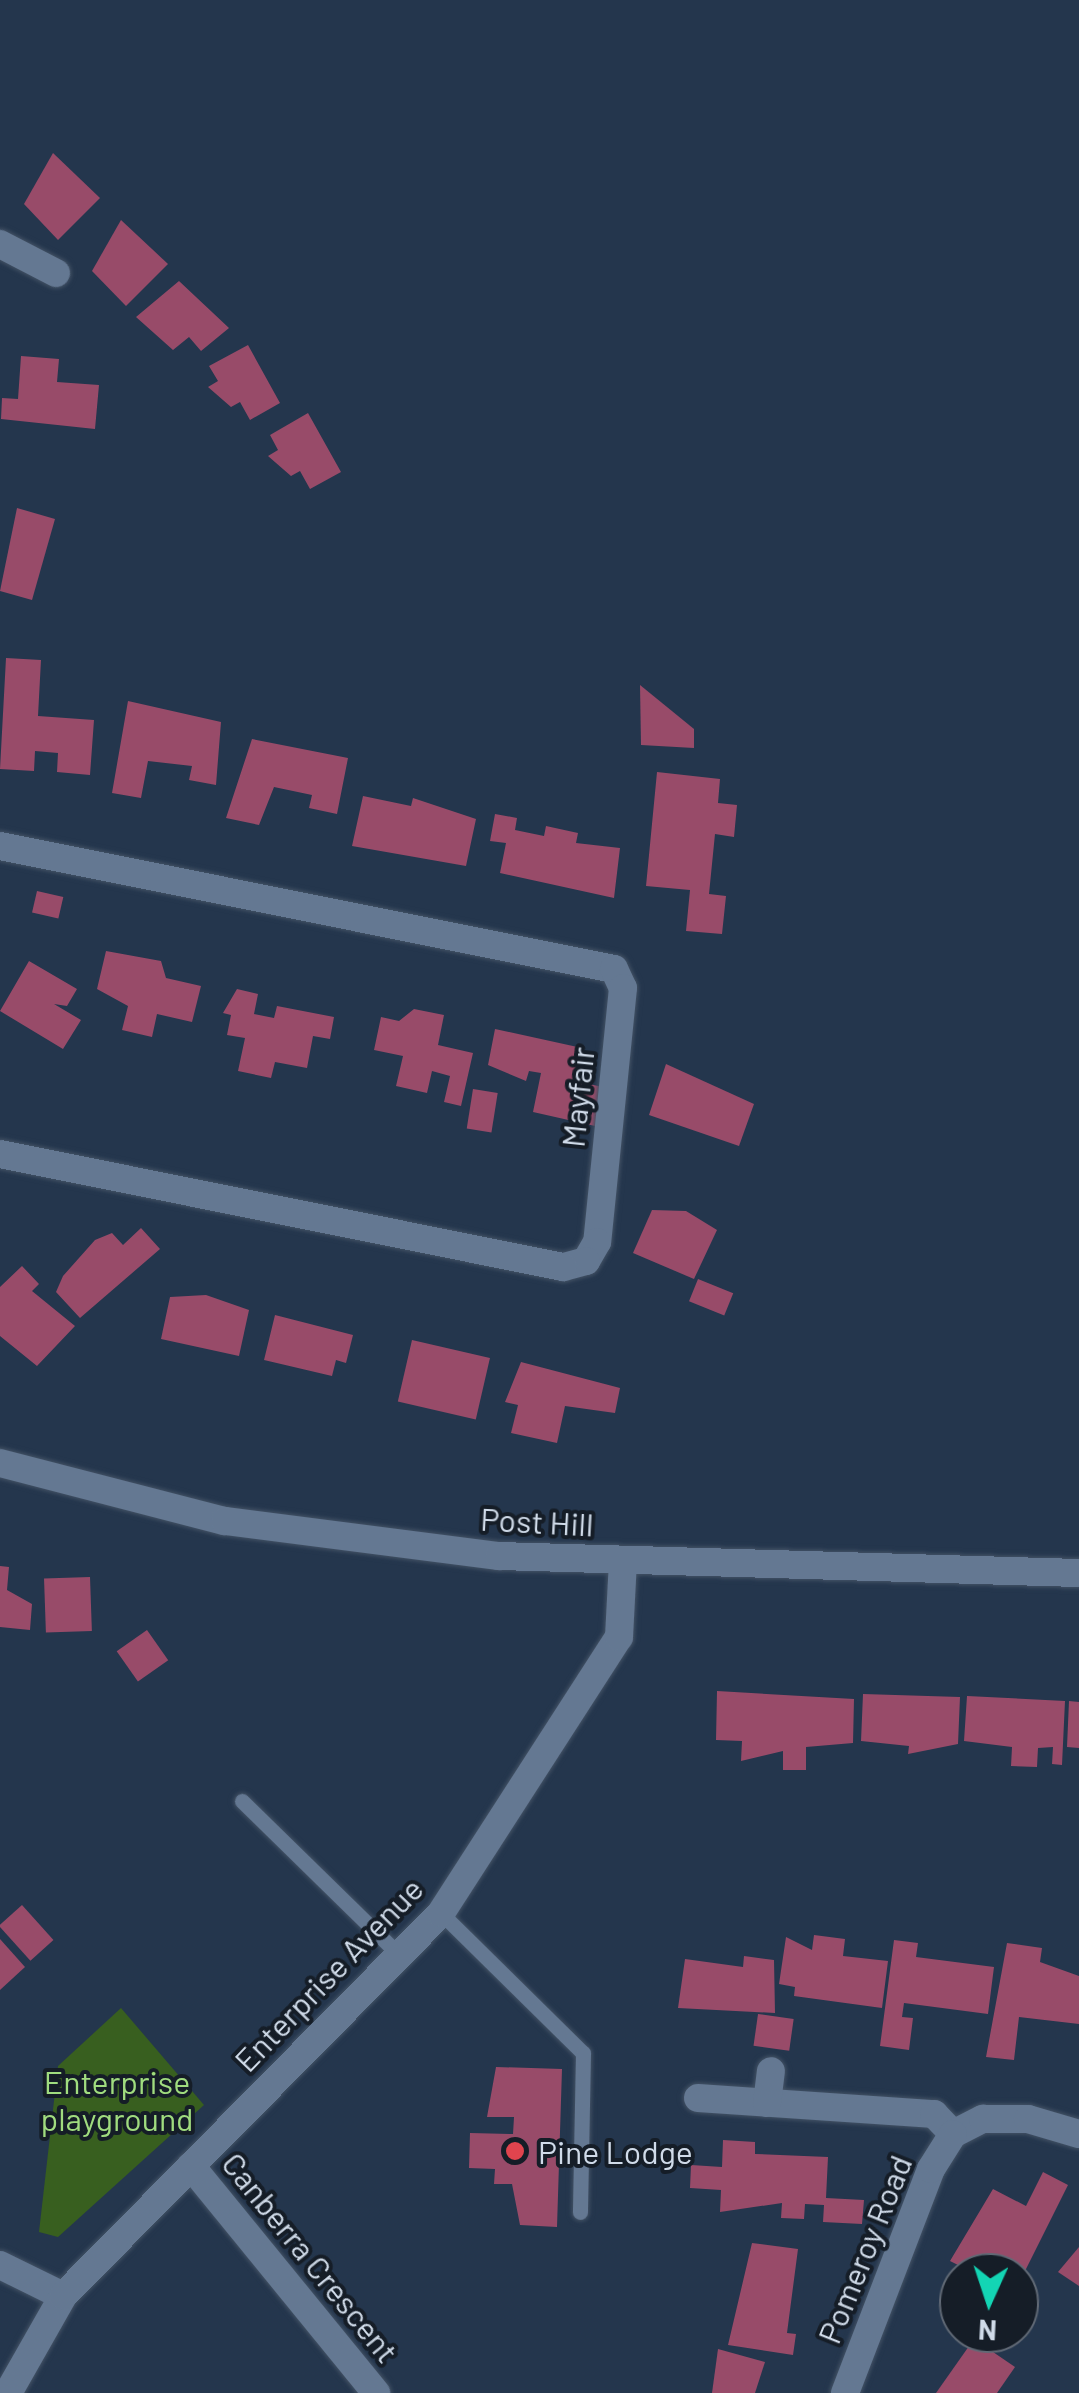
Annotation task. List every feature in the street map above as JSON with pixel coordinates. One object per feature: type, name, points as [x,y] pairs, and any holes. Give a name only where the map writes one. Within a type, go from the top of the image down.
[{"type":"street","points":[[0,244],[56,273]]},
{"type":"street","name":"Mayfair","points":[[0,846],[614,969],[623,988],[597,1242],[586,1260],[563,1267],[0,1154]]},
{"type":"street","name":"Post Hill","points":[[0,1463],[225,1520],[499,1556],[1079,1572]]},
{"type":"street","name":"Enterprise Avenue","points":[[8,2393],[63,2296],[441,1913],[619,1637],[623,1560]]},
{"type":"street","points":[[767,2103],[770,2070]]},
{"type":"street","name":"Pomeroy Road","points":[[698,2098],[934,2114],[953,2134]]},
{"type":"street","name":"Pomeroy Road","points":[[845,2393],[931,2169],[953,2134],[983,2120],[1028,2119],[1079,2134]]},
{"type":"street","name":"Canberra Crescent","points":[[191,2166],[376,2393]]},
{"type":"street","points":[[0,2265],[63,2296]]},
{"type":"lane","points":[[242,1801],[399,1955]]},
{"type":"lane","points":[[441,1913],[583,2054],[580,2212]]},
{"type":"green space","name":"Enterprise playground","points":[[121,2008],[204,2105],[58,2237],[39,2232],[58,2066]]},
{"type":"building","points":[[53,153],[100,198],[58,240],[24,204]]},
{"type":"building","points":[[121,220],[168,264],[126,306],[92,271]]},
{"type":"building","points":[[179,281],[229,328],[201,351],[189,337],[173,350],[136,317]]},
{"type":"building","points":[[248,345],[280,403],[250,420],[240,402],[231,407],[208,387],[218,381],[209,366]]},
{"type":"building","points":[[21,356],[59,359],[57,382],[99,385],[95,429],[1,419],[2,398],[18,399]]},
{"type":"building","points":[[308,413],[341,472],[310,489],[300,471],[291,476],[268,456],[278,450],[270,435]]},
{"type":"building","points":[[17,508],[55,519],[32,600],[0,591]]},
{"type":"building","points":[[6,658],[41,660],[38,716],[94,720],[90,775],[57,772],[58,753],[35,751],[34,771],[0,769]]},
{"type":"building","points":[[640,685],[694,729],[694,748],[641,745]]},
{"type":"building","points":[[128,701],[221,722],[216,785],[189,780],[192,766],[148,761],[141,798],[112,793]]},
{"type":"building","points":[[252,739],[348,758],[337,814],[309,808],[312,795],[274,787],[259,825],[226,818]]},
{"type":"building","points":[[657,772],[720,779],[718,803],[737,805],[734,837],[715,834],[709,894],[726,896],[722,934],[686,931],[690,890],[646,886]]},
{"type":"building","points":[[363,796],[411,806],[413,798],[476,819],[466,866],[352,846]]},
{"type":"building","points":[[495,814],[517,818],[515,830],[544,836],[546,826],[578,833],[576,843],[620,848],[614,898],[500,873],[506,843],[490,841]]},
{"type":"building","points":[[37,891],[63,897],[58,919],[32,912]]},
{"type":"building","points":[[106,951],[161,961],[166,978],[201,986],[192,1022],[157,1014],[152,1037],[122,1030],[128,1006],[97,989]]},
{"type":"building","points":[[29,961],[77,989],[67,1006],[54,1004],[81,1020],[63,1049],[0,1011]]},
{"type":"building","points":[[237,989],[258,994],[254,1014],[274,1018],[277,1006],[334,1017],[330,1039],[313,1036],[307,1068],[275,1062],[271,1078],[238,1071],[245,1038],[227,1035],[231,1015],[223,1013]]},
{"type":"building","points":[[414,1009],[444,1015],[438,1045],[473,1053],[461,1106],[444,1102],[450,1076],[432,1071],[427,1093],[396,1086],[403,1056],[374,1050],[381,1017],[399,1021]]},
{"type":"building","points":[[495,1029],[582,1048],[575,1081],[603,1087],[595,1126],[533,1112],[541,1073],[529,1071],[526,1081],[488,1065]]},
{"type":"building","points":[[666,1064],[754,1104],[739,1146],[649,1115]]},
{"type":"building","points":[[473,1089],[498,1093],[491,1132],[467,1129]]},
{"type":"building","points":[[652,1210],[686,1211],[717,1230],[694,1279],[633,1253]]},
{"type":"building","points":[[141,1228],[160,1249],[80,1318],[56,1292],[63,1276],[95,1240],[112,1233],[123,1245]]},
{"type":"building","points":[[22,1266],[39,1284],[32,1291],[75,1326],[37,1366],[0,1336],[0,1287]]},
{"type":"building","points":[[698,1279],[733,1293],[724,1315],[689,1301]]},
{"type":"building","points":[[206,1295],[249,1310],[239,1356],[161,1339],[170,1297]]},
{"type":"building","points":[[275,1315],[353,1335],[346,1363],[336,1360],[332,1376],[264,1360]]},
{"type":"building","points":[[412,1340],[490,1358],[476,1419],[398,1401]]},
{"type":"building","points":[[521,1362],[620,1388],[615,1413],[565,1406],[557,1443],[511,1433],[518,1405],[505,1402]]},
{"type":"building","points":[[0,1566],[9,1567],[7,1590],[32,1604],[30,1630],[0,1627]]},
{"type":"building","points":[[90,1577],[92,1631],[46,1633],[44,1579]]},
{"type":"building","points":[[147,1630],[168,1660],[138,1682],[117,1651]]},
{"type":"building","points":[[717,1691],[854,1699],[853,1743],[806,1747],[806,1770],[783,1770],[783,1751],[741,1761],[742,1741],[716,1740]]},
{"type":"building","points":[[863,1694],[960,1697],[958,1744],[908,1754],[909,1746],[861,1741]]},
{"type":"building","points":[[967,1696],[1065,1701],[1062,1765],[1052,1764],[1053,1747],[1038,1748],[1037,1767],[1011,1766],[1012,1747],[964,1741]]},
{"type":"building","points":[[1069,1701],[1079,1702],[1079,1748],[1067,1747]]},
{"type":"building","points":[[22,1905],[53,1940],[30,1961],[0,1927]]},
{"type":"building","points":[[814,1935],[845,1939],[843,1956],[888,1961],[882,2008],[794,1996],[795,1987],[779,1984],[786,1937],[812,1950]]},
{"type":"building","points":[[0,1939],[25,1967],[0,1990]]},
{"type":"building","points":[[894,1940],[918,1943],[916,1957],[994,1967],[988,2014],[904,2003],[902,2017],[913,2018],[909,2050],[880,2046]]},
{"type":"building","points":[[1007,1943],[1042,1948],[1040,1962],[1079,1976],[1079,2024],[1019,2017],[1014,2060],[986,2057]]},
{"type":"building","points":[[744,1956],[774,1960],[775,2013],[678,2008],[685,1959],[743,1967]]},
{"type":"building","points":[[758,2014],[794,2019],[789,2051],[754,2046]]},
{"type":"building","name":"Pine Lodge","points":[[496,2067],[562,2069],[557,2227],[520,2225],[512,2184],[494,2184],[495,2169],[469,2168],[470,2133],[513,2134],[514,2117],[487,2117]]},
{"type":"building","points":[[723,2140],[755,2142],[755,2154],[828,2157],[826,2198],[864,2200],[862,2224],[823,2222],[824,2205],[805,2204],[804,2219],[781,2218],[782,2203],[720,2212],[721,2190],[690,2188],[691,2165],[722,2167]]},
{"type":"building","points":[[1043,2172],[1068,2185],[1034,2253],[955,2253],[993,2189],[1026,2206]]},
{"type":"building","points":[[752,2243],[798,2249],[787,2333],[796,2334],[793,2355],[728,2345]]},
{"type":"building","points":[[1079,2247],[1079,2286],[1058,2272]]},
{"type":"building","points":[[718,2349],[765,2362],[755,2393],[712,2393]]},
{"type":"building","points":[[964,2353],[994,2353],[1015,2367],[997,2393],[936,2393]]},
{"type":"place","name":"Pine Lodge","points":[[515,2151]]}]
